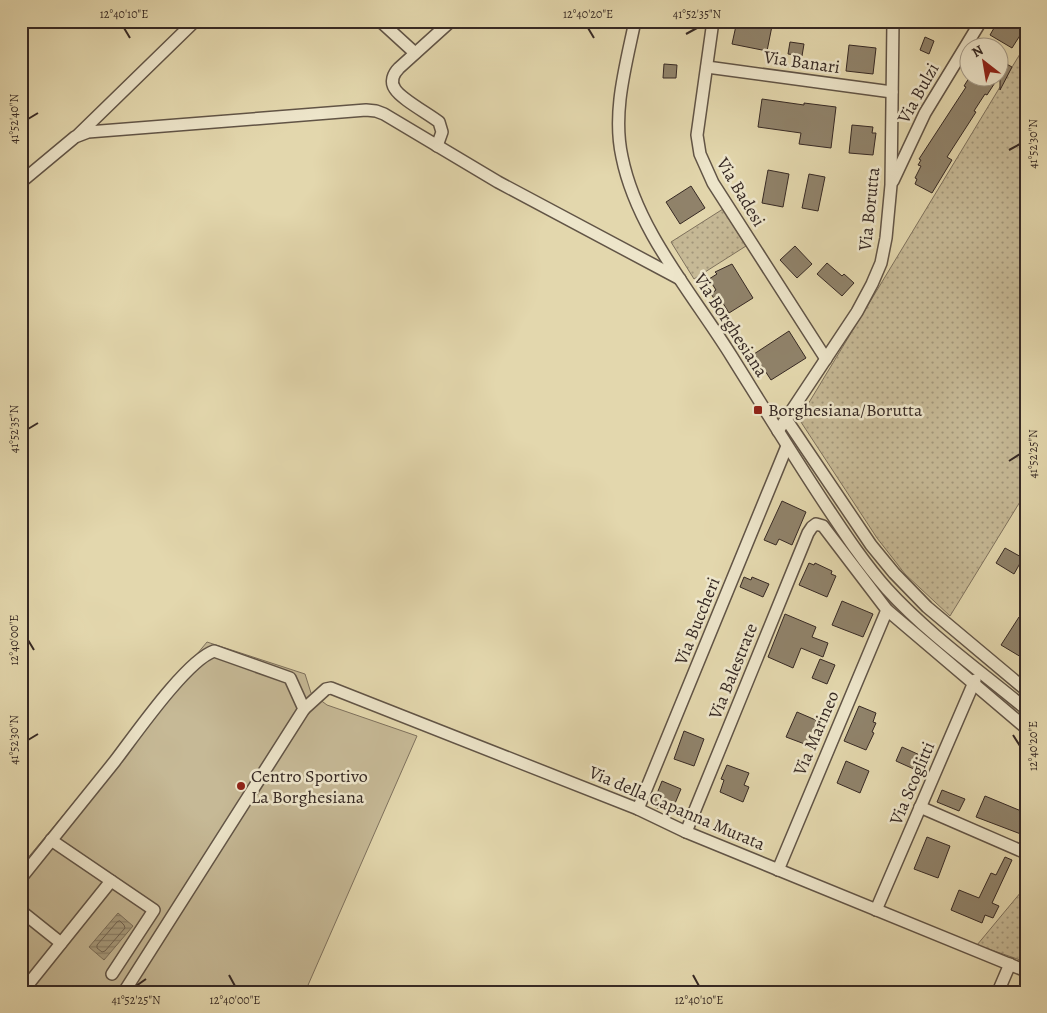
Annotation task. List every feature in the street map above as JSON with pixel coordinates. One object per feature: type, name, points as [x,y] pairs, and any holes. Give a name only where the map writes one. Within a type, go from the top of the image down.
[{"type":"street","points":[[21,182],[75,137],[195,21]]},
{"type":"street","points":[[380,21],[415,53]]},
{"type":"street","points":[[437,146],[442,132],[440,122],[400,95],[393,85],[392,78],[396,71],[452,21]]},
{"type":"street","name":"Via Borghesiana","points":[[635,21],[620,107],[619,133],[628,184],[658,244],[787,446],[875,576],[918,619],[1026,709]]},
{"type":"street","name":"Via Badesi","points":[[712,21],[698,128],[700,154],[704,166],[826,360]]},
{"type":"street","name":"Via Borutta","points":[[778,431],[862,303],[879,270],[886,238],[891,184],[893,21]]},
{"type":"street","name":"Via Bulzi","points":[[891,184],[925,113],[981,21]]},
{"type":"street","name":"Via Banari","points":[[707,67],[892,92]]},
{"type":"street","points":[[75,137],[92,132],[371,110],[384,114],[498,182],[682,280]]},
{"type":"street","points":[[786,419],[870,545],[894,574],[927,608],[1024,686],[1014,700]]},
{"type":"street","name":"Via Buccheri","points":[[638,809],[787,446]]},
{"type":"street","name":"Via Balestrate","points":[[686,832],[812,527],[819,524],[824,528],[886,610]]},
{"type":"street","points":[[918,619],[927,608]]},
{"type":"street","points":[[886,610],[1026,728]]},
{"type":"street","name":"Via Marineo","points":[[778,870],[886,610]]},
{"type":"street","points":[[21,878],[164,698],[205,654],[214,651],[290,678],[304,709],[124,992]]},
{"type":"street","name":"Via Scoglitti","points":[[876,910],[979,670]]},
{"type":"street","name":"Via della Capanna Murata","points":[[304,709],[326,689],[331,688],[638,809],[686,832],[1026,970]]},
{"type":"street","points":[[920,807],[1026,853]]},
{"type":"street","points":[[51,840],[154,910],[112,974]]},
{"type":"street","points":[[22,992],[111,881]]},
{"type":"street","points":[[21,911],[61,943]]},
{"type":"street","points":[[998,992],[1010,964]]},
{"type":"shaded area","points":[[1026,44],[1026,492],[950,616],[905,574],[877,538],[799,419],[999,88],[1010,88],[1010,70]]},
{"type":"shaded area","points":[[723,209],[746,246],[694,279],[671,242]]},
{"type":"shaded area","name":"Centro Sportivo La Borghesiana","points":[[207,642],[305,674],[311,693],[327,705],[417,736],[305,992],[21,992],[21,866]]},
{"type":"shaded area","points":[[1026,886],[1026,962],[977,945]]},
{"type":"water","points":[[118,913],[133,926],[104,960],[89,947]]},
{"type":"building","points":[[737,21],[773,21],[767,51],[732,44]]},
{"type":"building","points":[[998,21],[1026,21],[1026,26],[1012,48],[1010,47],[1010,38],[995,38],[990,35]]},
{"type":"building","points":[[925,37],[934,41],[929,54],[920,50]]},
{"type":"building","points":[[790,42],[804,44],[802,56],[788,54]]},
{"type":"building","points":[[849,45],[876,48],[873,74],[846,71]]},
{"type":"building","points":[[664,64],[677,65],[676,78],[663,78]]},
{"type":"building","points":[[965,88],[992,88],[987,95],[985,94],[974,111],[976,112],[947,157],[952,160],[932,193],[915,184],[917,179],[915,178],[921,166],[918,165],[921,160],[919,159]]},
{"type":"building","points":[[762,99],[836,107],[831,148],[799,144],[801,133],[758,127]]},
{"type":"building","points":[[852,125],[873,127],[872,133],[876,133],[873,155],[849,153]]},
{"type":"building","points":[[768,170],[789,174],[783,207],[762,203]]},
{"type":"building","points":[[809,174],[825,177],[818,211],[802,208]]},
{"type":"building","points":[[691,186],[705,208],[680,224],[666,202]]},
{"type":"building","points":[[795,246],[812,264],[797,278],[780,260]]},
{"type":"building","points":[[827,263],[842,276],[844,274],[854,283],[842,296],[817,274]]},
{"type":"building","points":[[732,264],[753,298],[729,313],[721,300],[717,303],[711,294],[716,290],[709,279],[717,274],[715,272]]},
{"type":"building","points":[[789,331],[806,358],[771,380],[754,354]]},
{"type":"building","points":[[782,501],[806,512],[792,545],[779,539],[776,545],[764,540]]},
{"type":"building","points":[[1005,548],[1023,558],[1014,574],[996,563]]},
{"type":"building","points":[[809,563],[814,565],[815,563],[832,571],[831,574],[836,576],[827,597],[799,585]]},
{"type":"building","points":[[744,577],[751,580],[752,577],[769,584],[763,597],[740,587]]},
{"type":"building","points":[[842,601],[873,614],[863,637],[832,625]]},
{"type":"building","points":[[785,614],[816,627],[812,637],[828,643],[823,657],[801,648],[793,668],[768,657]]},
{"type":"building","points":[[1019,617],[1026,622],[1026,660],[1001,645]]},
{"type":"building","points":[[820,659],[835,665],[827,684],[812,678]]},
{"type":"building","points":[[859,706],[876,713],[873,722],[876,723],[872,732],[874,733],[866,750],[844,741]]},
{"type":"building","points":[[797,712],[818,721],[816,726],[818,727],[810,746],[786,737]]},
{"type":"building","points":[[684,731],[704,739],[694,766],[674,759]]},
{"type":"building","points":[[902,747],[922,756],[916,770],[896,761]]},
{"type":"building","points":[[846,761],[869,771],[860,793],[837,783]]},
{"type":"building","points":[[727,765],[749,773],[744,785],[749,787],[743,802],[720,792],[724,780],[721,779]]},
{"type":"building","points":[[662,781],[681,789],[671,813],[652,806]]},
{"type":"building","points":[[942,790],[965,799],[959,811],[937,802]]},
{"type":"building","points":[[985,796],[1026,813],[1026,836],[976,817]]},
{"type":"building","points":[[927,837],[950,846],[938,878],[914,869]]},
{"type":"building","points":[[1005,857],[1012,860],[992,903],[999,906],[993,918],[985,915],[982,923],[951,910],[959,890],[979,898],[991,873],[996,875]]},
{"type":"place","name":"Borghesiana/Borutta","points":[[758,410]]},
{"type":"place","name":"Centro Sportivo La Borghesiana","points":[[241,786]]}]
